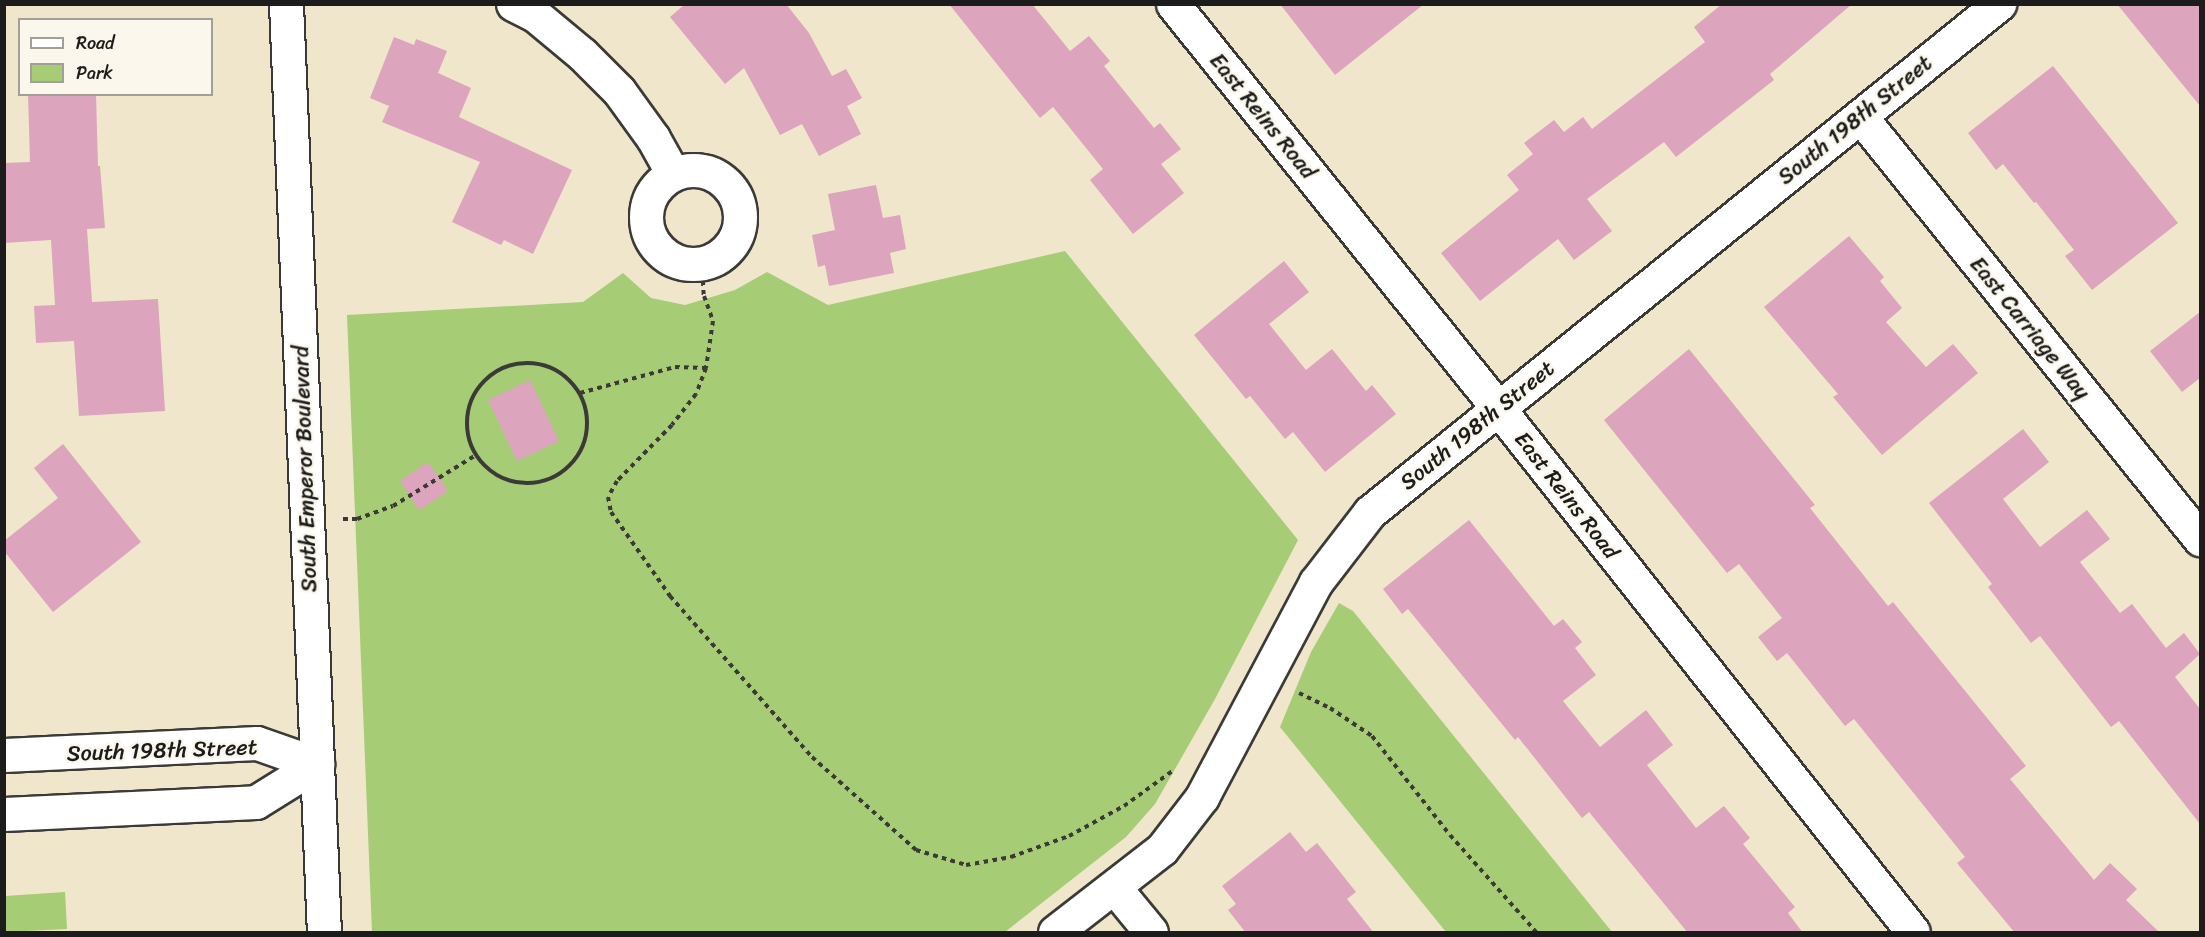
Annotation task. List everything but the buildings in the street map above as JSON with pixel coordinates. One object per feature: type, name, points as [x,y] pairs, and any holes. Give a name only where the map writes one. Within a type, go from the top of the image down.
[{"type":"street","name":"South Emperor Boulevard","points":[[286,4],[324,933]]},
{"type":"street","points":[[513,4],[535,15],[582,54],[619,91],[653,138],[673,174]]},
{"type":"street","name":"East Reins Road","points":[[1173,4],[1498,408],[1913,933]]},
{"type":"street","name":"South 198th Street","points":[[1055,933],[1162,849],[1202,797],[1316,582],[1370,512],[1999,4]]},
{"type":"street","name":"East Carriage Way","points":[[1860,116],[2200,539]]},
{"type":"street","points":[[701,171],[714,176],[730,190],[739,209],[740,224],[727,249],[702,263],[687,264],[673,260],[660,251],[651,239],[646,225],[651,195],[660,183],[673,174],[701,171]]},
{"type":"street","name":"South 198th Street","points":[[4,755],[257,743],[317,764]]},
{"type":"street","points":[[4,814],[256,802],[317,764]]},
{"type":"street","points":[[1114,887],[1151,933]]},
{"type":"path","points":[[702,263],[704,296],[713,321],[706,368],[696,394],[672,425],[617,481],[608,497],[611,512],[670,596],[812,757],[916,850],[966,865],[1011,857],[1069,836],[1124,806],[1178,767],[1221,761]]},
{"type":"path","points":[[522,362],[545,364],[566,375],[580,393],[588,414],[587,437],[578,458],[561,473],[540,483],[516,482],[493,473],[476,455],[467,432],[469,406],[480,384],[499,369],[522,362]]},
{"type":"path","points":[[580,393],[675,367],[706,368]]},
{"type":"path","points":[[307,518],[357,519],[393,506],[476,455]]},
{"type":"path","points":[[1265,679],[1330,708],[1372,736],[1450,835],[1536,933]]},
{"type":"green space","points":[[1065,251],[1298,540],[1215,699],[1155,804],[1126,837],[1005,932],[372,932],[347,315],[583,302],[623,273],[651,298],[685,305],[735,290],[767,272],[828,305]]},
{"type":"green space","points":[[1339,603],[1353,611],[1612,932],[1446,932],[1280,727],[1311,652]]},
{"type":"green space","points":[[65,892],[67,929],[5,932],[5,896]]}]
